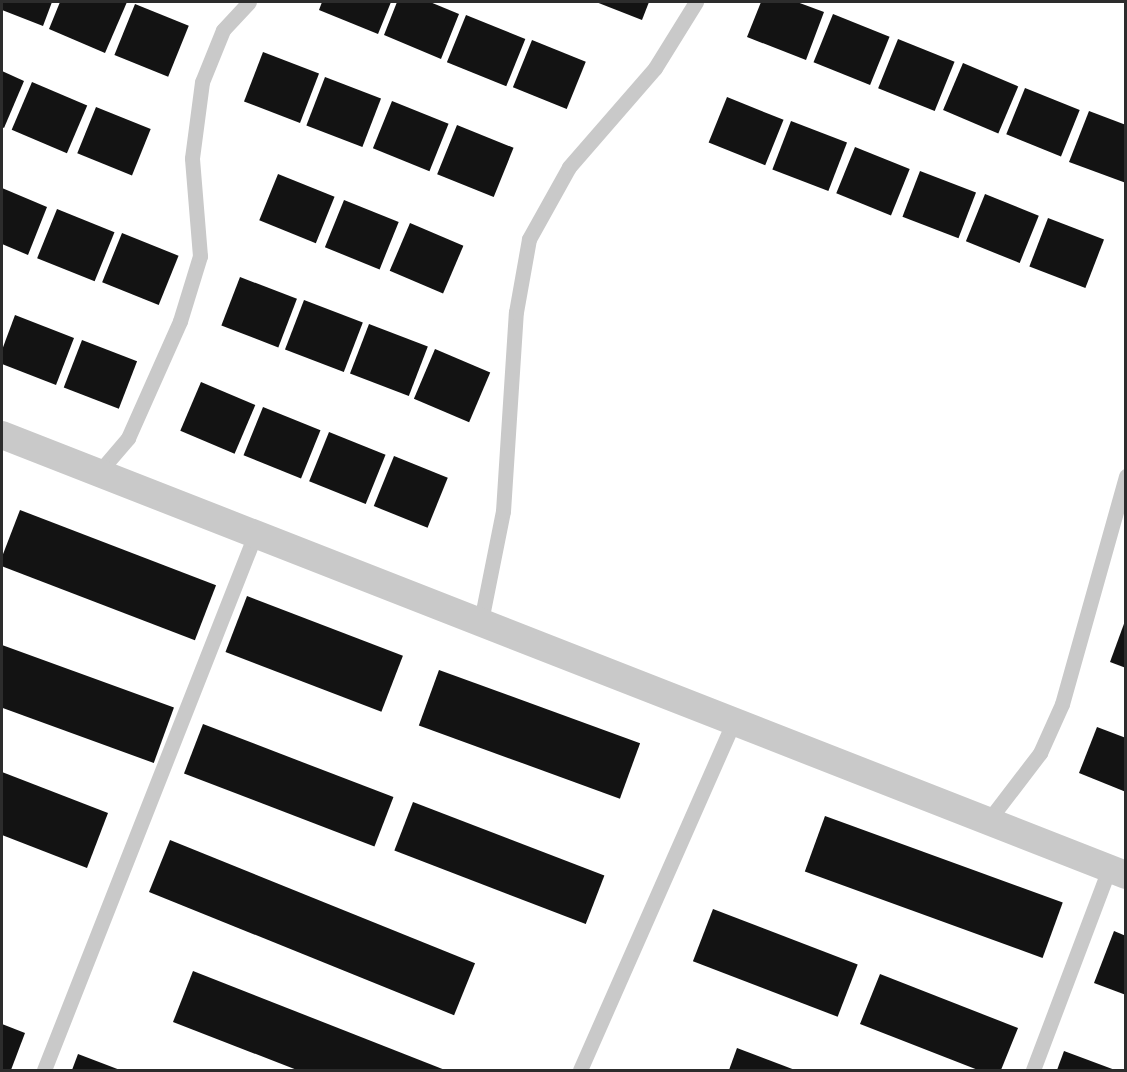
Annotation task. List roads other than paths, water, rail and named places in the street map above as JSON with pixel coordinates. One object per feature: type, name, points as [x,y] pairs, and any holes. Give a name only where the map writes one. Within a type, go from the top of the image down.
[{"type":"street","points":[[2,435],[256,532],[1117,872]]},
{"type":"lane","points":[[99,472],[128,438],[180,321],[200,256],[192,158],[202,82],[223,30],[249,2]]},
{"type":"lane","points":[[481,621],[503,512],[516,312],[529,239],[569,167],[655,68],[696,2]]},
{"type":"lane","points":[[988,821],[1040,753],[1062,704],[1125,476]]},
{"type":"lane","points":[[44,1071],[256,532]]},
{"type":"lane","points":[[580,1071],[734,721]]},
{"type":"lane","points":[[1033,1071],[1117,872]]}]
